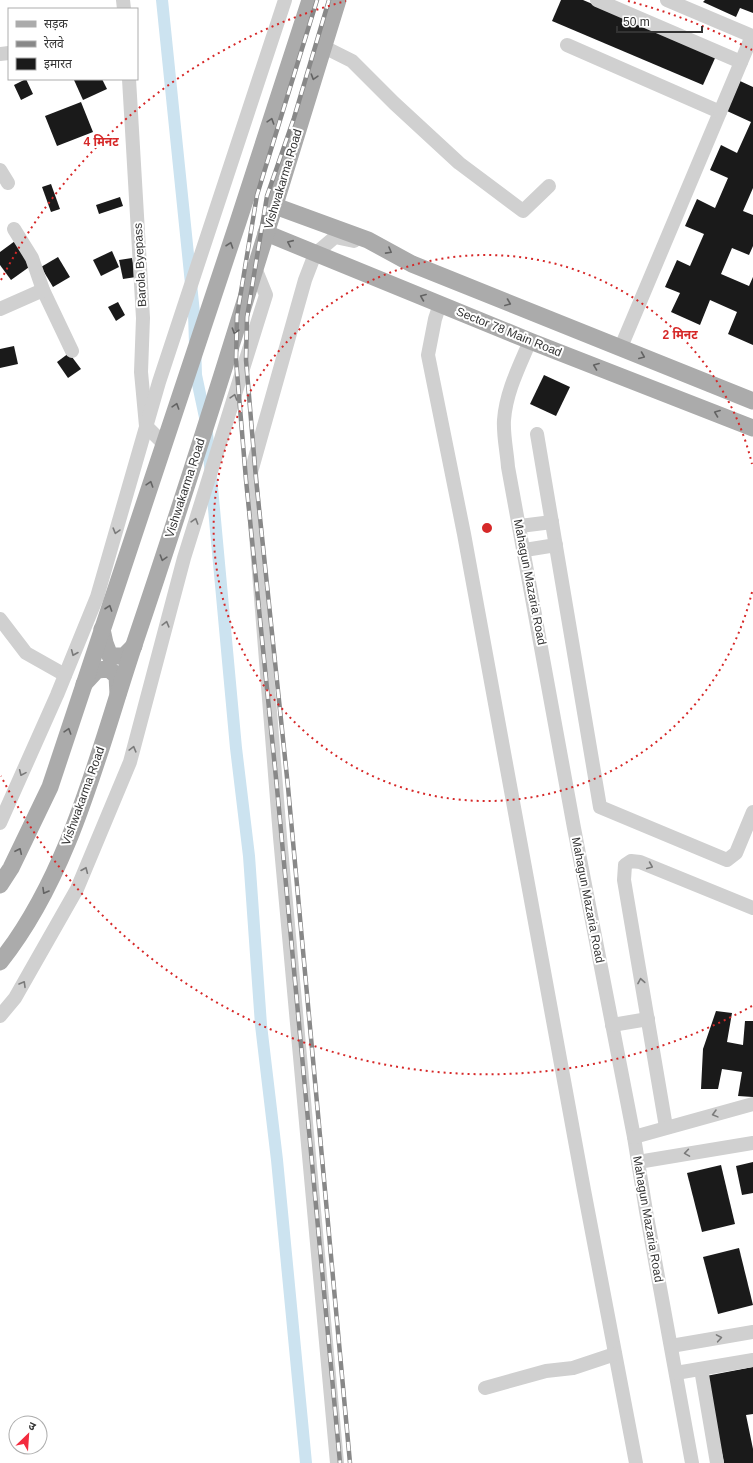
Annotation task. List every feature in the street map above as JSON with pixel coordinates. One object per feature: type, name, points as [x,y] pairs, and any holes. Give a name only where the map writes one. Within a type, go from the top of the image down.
[{"type":"main road","points":[[0,885],[12,868],[50,787],[163,443],[238,222],[310,0]]},
{"type":"main road","name":"Vishwakarma Road","points":[[0,962],[12,947],[49,885],[86,793],[275,206],[338,0]]},
{"type":"main road","points":[[275,206],[368,240],[412,264],[753,400]]},
{"type":"main road","name":"Sector 78 Main Road","points":[[266,233],[530,341],[753,428]]},
{"type":"main road","points":[[685,401],[699,398],[706,389],[704,384],[696,378]]},
{"type":"main road","points":[[102,629],[104,643],[110,656],[124,656],[134,646]]},
{"type":"main road","points":[[84,684],[97,670],[109,669],[117,676],[118,694]]},
{"type":"street","points":[[0,823],[65,675],[97,597],[159,382],[285,0]]},
{"type":"street","points":[[597,0],[741,62]]},
{"type":"street","points":[[621,347],[752,36],[667,0]]},
{"type":"street","points":[[568,45],[720,112]]},
{"type":"street","points":[[324,48],[352,61],[394,103],[459,162],[523,211],[549,186]]},
{"type":"street","name":"Barola Byepass","points":[[129,80],[143,318],[141,372],[146,426]]},
{"type":"street","points":[[0,170],[8,184]]},
{"type":"street","points":[[14,229],[32,258],[43,290],[72,351]]},
{"type":"street","points":[[337,1463],[279,829],[251,472],[305,280],[315,254],[336,237],[358,241],[368,240]]},
{"type":"street","points":[[0,1016],[15,998],[77,890],[130,762],[184,558],[266,295],[255,268]]},
{"type":"street","points":[[0,309],[43,290]]},
{"type":"street","points":[[440,304],[435,319],[428,355],[466,542],[636,1463]]},
{"type":"street","name":"Mahagun Mazaria Road","points":[[530,341],[510,390],[504,422],[508,467],[525,550],[574,828],[634,1137],[692,1463]]},
{"type":"street","points":[[146,426],[163,443]]},
{"type":"street","points":[[537,434],[600,807],[727,860],[736,852],[753,812]]},
{"type":"street","points":[[520,526],[552,522]]},
{"type":"street","points":[[525,550],[556,545]]},
{"type":"street","points":[[0,619],[26,653],[65,675]]},
{"type":"street","points":[[666,1127],[624,880],[625,866],[631,861],[640,862],[753,908]]},
{"type":"street","points":[[612,1025],[648,1019]]},
{"type":"street","points":[[634,1137],[753,1104]]},
{"type":"street","points":[[638,1162],[753,1143]]},
{"type":"street","points":[[671,1346],[753,1332]]},
{"type":"street","points":[[485,1388],[535,1374],[573,1368],[615,1354]]},
{"type":"street","points":[[676,1373],[753,1360]]},
{"type":"street","points":[[701,1369],[717,1463]]},
{"type":"building","points":[[561,0],[583,0],[716,56],[703,85],[552,21]]},
{"type":"building","points":[[705,0],[753,0],[753,13],[740,8],[736,17],[703,2]]},
{"type":"building","points":[[26,80],[33,94],[21,100],[14,85]]},
{"type":"building","points":[[74,80],[102,80],[107,89],[83,100]]},
{"type":"building","points":[[740,81],[753,87],[753,188],[743,211],[753,215],[753,246],[749,255],[732,248],[721,274],[749,286],[753,277],[753,345],[728,334],[737,312],[710,300],[700,325],[671,312],[680,293],[665,287],[677,260],[690,266],[704,234],[685,226],[697,199],[715,208],[728,178],[710,170],[721,145],[737,153],[751,122],[727,111]]},
{"type":"building","points":[[81,102],[93,132],[57,146],[45,116]]},
{"type":"building","points":[[51,184],[60,209],[51,212],[42,187]]},
{"type":"building","points":[[120,197],[123,206],[99,214],[96,205]]},
{"type":"building","points":[[15,241],[32,265],[11,280],[0,265],[0,252]]},
{"type":"building","points":[[112,251],[119,267],[101,276],[93,260]]},
{"type":"building","points":[[58,257],[70,277],[53,287],[41,267]]},
{"type":"building","points":[[132,258],[136,277],[123,279],[119,260]]},
{"type":"building","points":[[118,302],[125,315],[116,321],[108,307]]},
{"type":"building","points":[[14,346],[18,364],[0,368],[0,349]]},
{"type":"building","points":[[69,353],[81,369],[68,378],[57,362]]},
{"type":"building","points":[[544,375],[570,387],[556,416],[530,404]]},
{"type":"building","points":[[716,1011],[732,1013],[727,1042],[743,1045],[745,1021],[753,1021],[753,1097],[738,1096],[742,1072],[722,1069],[718,1089],[701,1089],[703,1049]]},
{"type":"building","points":[[753,1162],[753,1193],[742,1195],[736,1166]]},
{"type":"building","points":[[721,1165],[735,1224],[702,1232],[687,1173]]},
{"type":"building","points":[[739,1248],[753,1305],[718,1314],[703,1257]]},
{"type":"building","points":[[753,1367],[753,1414],[746,1415],[753,1449],[753,1463],[724,1463],[706,1376]]},
{"type":"waterway","points":[[162,0],[194,313],[196,375],[206,422],[236,748],[249,856],[261,1025],[277,1160],[306,1463]]},
{"type":"railway","points":[[317,0],[257,195],[237,316],[236,360],[246,480],[277,788],[340,1463]]},
{"type":"railway","points":[[329,0],[294,118],[267,196],[247,317],[246,360],[256,479],[288,787],[350,1463]]}]
